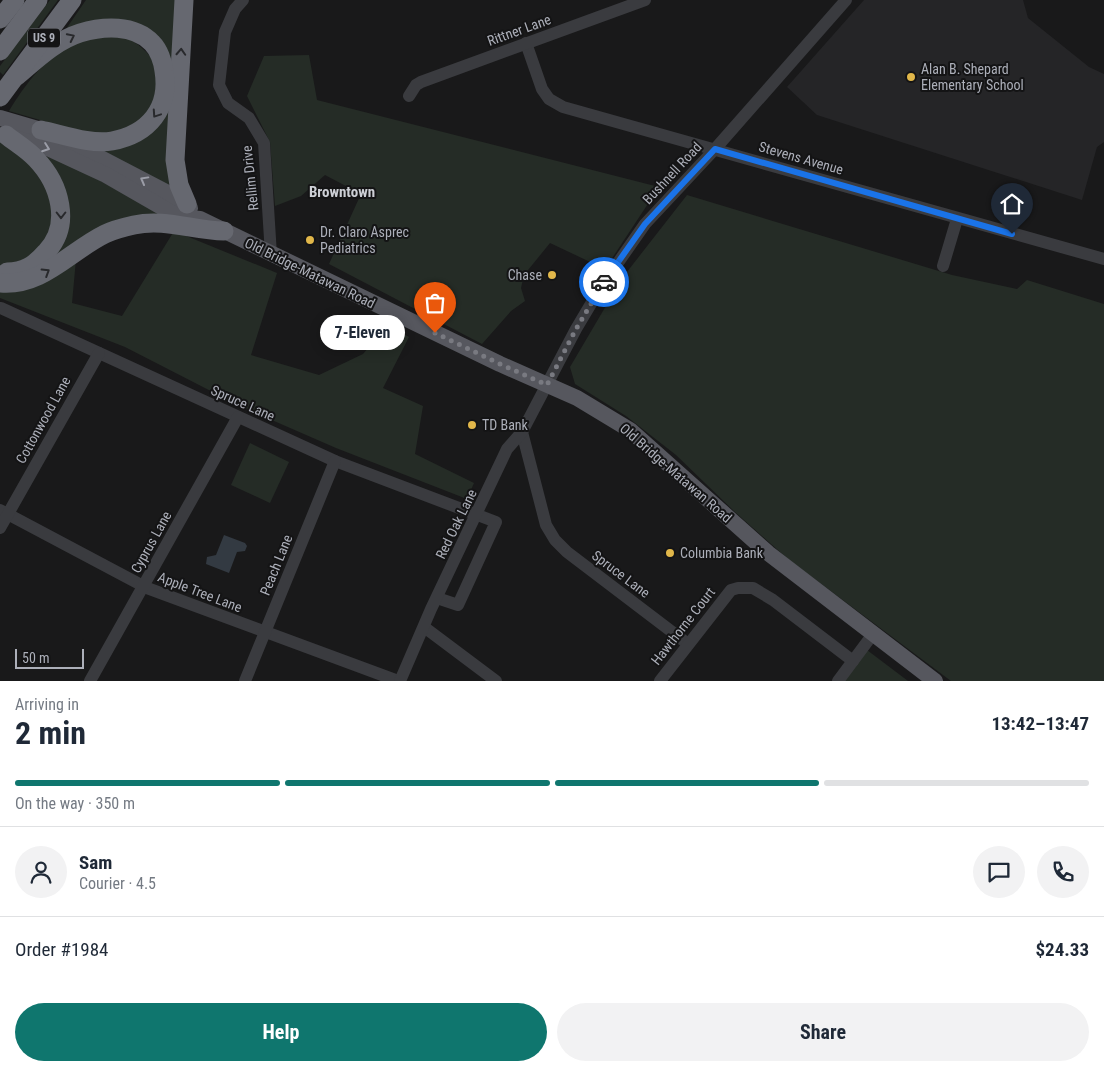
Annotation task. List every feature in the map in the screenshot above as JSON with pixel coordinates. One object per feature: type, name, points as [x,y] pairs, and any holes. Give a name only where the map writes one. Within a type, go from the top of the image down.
[{"type":"highway","points":[[0,19],[14,0]]},
{"type":"highway","name":"US 9","points":[[0,51],[38,0]]},
{"type":"highway","name":"US 9","points":[[0,97],[72,0]]},
{"type":"highway","points":[[184,0],[175,160],[179,185],[187,204]]},
{"type":"highway","points":[[17,76],[52,47],[79,33],[109,28],[134,32],[152,43],[163,61],[166,80],[162,105],[151,123],[132,136],[110,142],[83,140],[41,130]]},
{"type":"highway","points":[[0,273],[19,272],[39,260],[54,244],[61,226],[60,204],[53,182],[36,159],[2,129]]},
{"type":"highway","points":[[0,284],[22,283],[41,275],[105,234],[133,225],[152,222],[174,224],[207,231],[224,231]]},
{"type":"main road","name":"Old Bridge-Matawan Road","points":[[2,129],[41,130],[115,164],[187,204],[200,219]]},
{"type":"main road","name":"Old Bridge-Matawan Road","points":[[2,129],[106,175],[180,217],[200,219],[500,364],[576,398],[630,430],[768,554],[934,681]]},
{"type":"street","name":"Rellim Drive","points":[[243,0],[235,9],[225,32],[219,85],[228,104],[249,118],[264,143],[271,254]]},
{"type":"street","name":"Rittner Lane","points":[[409,96],[416,85],[421,82],[645,0]]},
{"type":"street","name":"Bushnell Road","points":[[547,385],[596,295],[645,224],[715,149],[844,1]]},
{"type":"street","name":"Stevens Avenue","points":[[526,43],[542,89],[549,99],[563,107],[1104,259]]},
{"type":"street","points":[[943,266],[957,219]]},
{"type":"street","name":"Spruce Lane","points":[[1,308],[335,461],[496,522],[458,605],[437,598]]},
{"type":"street","name":"Cottonwood Lane","points":[[0,528],[4,512],[98,353]]},
{"type":"street","name":"Red Oak Lane","points":[[399,681],[507,449],[522,432],[547,385]]},
{"type":"street","name":"Cyprus Lane","points":[[90,681],[238,417]]},
{"type":"street","name":"Spruce Lane","points":[[522,432],[546,525],[555,540],[567,552],[688,644]]},
{"type":"street","name":"Peach Lane","points":[[245,681],[335,461]]},
{"type":"street","name":"Apple Tree Lane","points":[[4,512],[143,586],[265,633],[399,681]]},
{"type":"street","name":"Hawthorne Court","points":[[660,681],[730,590],[738,588],[753,588],[773,600],[853,661]]},
{"type":"street","points":[[424,627],[496,681]]},
{"type":"street","points":[[838,681],[874,634]]},
{"type":"shaded area","points":[[50,0],[58,0],[3,75],[0,72],[0,66]]},
{"type":"shaded area","points":[[86,0],[178,0],[172,188],[95,147],[164,111],[148,35],[66,29]]},
{"type":"shaded area","points":[[864,0],[1023,0],[1028,18],[1089,67],[1104,74],[1104,142],[1097,147],[1082,200],[817,115],[787,87]]},
{"type":"shaded area","points":[[123,34],[151,57],[157,73],[153,109],[125,132],[88,134],[9,111],[38,71],[56,53],[81,40]]},
{"type":"shaded area","points":[[309,55],[317,100],[659,187],[605,269],[550,243],[524,275],[521,288],[525,301],[511,311],[482,344],[329,264],[361,194],[325,175],[301,196],[275,206],[270,142],[247,96],[264,56]]},
{"type":"shaded area","points":[[0,141],[11,146],[49,185],[55,230],[29,260],[0,266]]},
{"type":"shaded area","points":[[41,154],[61,160],[168,217],[45,267],[61,241]]},
{"type":"shaded area","points":[[687,195],[952,275],[1017,289],[1027,280],[1104,304],[1104,681],[951,681],[788,559],[736,513],[676,455],[626,416],[575,384],[570,367],[623,277]]},
{"type":"shaded area","points":[[174,231],[277,273],[251,355],[319,375],[363,354],[388,325],[409,337],[383,388],[423,406],[415,454],[474,483],[467,499],[336,448],[240,406],[125,347],[0,298],[0,292],[76,259],[72,303],[122,316]]},
{"type":"shaded area","points":[[250,443],[289,462],[270,503],[231,485]]},
{"type":"shaded area","points":[[224,535],[245,543],[247,546],[245,551],[237,552],[229,573],[206,564],[207,557],[216,555]]},
{"type":"shaded area","points":[[867,650],[908,681],[844,681]]},
{"type":"way so far","points":[[435,333],[547,385],[576,329],[604,282]]},
{"type":"place","name":"Alan B. Shepard Elementary School","points":[[911,77]]},
{"type":"place","name":"Dr. Claro Asprec Pediatrics","points":[[310,240]]},
{"type":"place","name":"Chase","points":[[552,275]]},
{"type":"place","name":"7-Eleven","points":[[435,333]]},
{"type":"place","name":"TD Bank","points":[[472,425]]},
{"type":"place","name":"Columbia Bank","points":[[670,553]]},
{"type":"district","name":"Browntown","points":[[342,192]]},
{"type":"route","points":[[604,282],[645,224],[715,149],[1012,234]]}]
